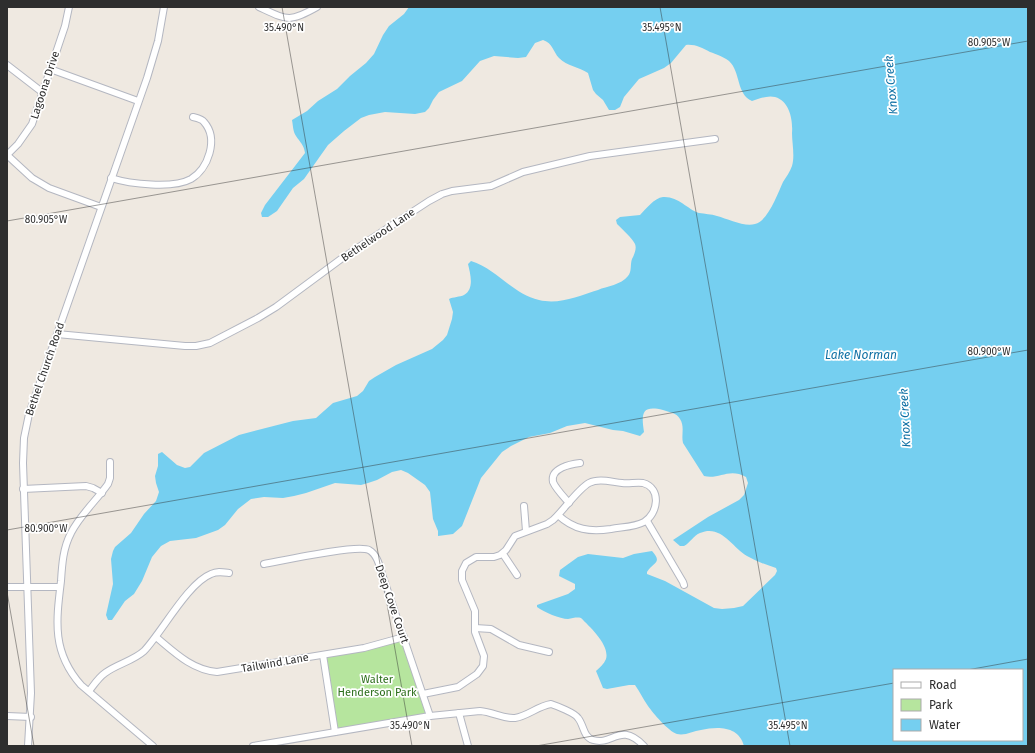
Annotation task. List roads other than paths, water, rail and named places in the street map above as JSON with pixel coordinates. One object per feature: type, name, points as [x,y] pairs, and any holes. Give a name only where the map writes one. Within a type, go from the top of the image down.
[{"type":"street","name":"Lagoona Drive","points":[[7,155],[18,144],[32,124],[65,26],[69,7]]},
{"type":"street","name":"Bethel Church Road","points":[[28,746],[32,693],[23,489],[23,449],[26,428],[29,414],[153,60],[164,7]]},
{"type":"street","points":[[259,7],[281,17],[292,19],[317,7]]},
{"type":"street","points":[[7,65],[42,92]]},
{"type":"street","points":[[50,68],[138,101]]},
{"type":"street","points":[[111,178],[133,183],[170,184],[186,181],[196,175],[204,167],[211,148],[208,128],[202,120],[193,117]]},
{"type":"street","name":"Bethelwood Lane","points":[[57,334],[185,346],[202,345],[234,331],[276,307],[345,256],[424,204],[442,194],[452,191],[491,186],[523,172],[590,156],[714,139]]},
{"type":"street","points":[[7,155],[38,182],[60,193],[101,207]]},
{"type":"street","points":[[110,462],[110,478],[102,493],[79,520],[68,538],[64,553],[57,625],[61,653],[75,678],[88,692],[153,746]]},
{"type":"street","points":[[569,503],[554,482],[554,476],[559,470],[566,466],[580,463]]},
{"type":"street","points":[[423,694],[454,688],[482,669],[484,656],[476,635],[475,611],[463,583],[462,571],[466,563],[479,556],[494,557],[503,554],[515,536],[547,524],[558,515],[584,487],[593,482],[604,480],[644,484],[652,489],[657,502],[654,510],[646,521],[633,526],[601,531],[590,531],[574,527],[558,515]]},
{"type":"street","points":[[23,489],[86,486],[102,493]]},
{"type":"street","points":[[524,506],[526,531]]},
{"type":"street","points":[[646,521],[684,582],[684,585]]},
{"type":"street","name":"Deep Cove Court","points":[[264,564],[347,549],[367,549],[374,554],[404,637],[430,716]]},
{"type":"street","points":[[503,554],[516,575]]},
{"type":"street","points":[[88,692],[102,675],[140,654],[156,637],[199,581],[212,573],[229,573]]},
{"type":"street","points":[[7,587],[60,587]]},
{"type":"street","points":[[475,628],[491,629],[519,645],[549,652]]},
{"type":"street","name":"Tailwind Lane","points":[[156,637],[194,666],[210,672],[223,672],[375,646],[404,637]]},
{"type":"street","points":[[323,655],[335,732]]},
{"type":"street","points":[[252,746],[430,716],[482,711],[507,718],[516,718],[552,704],[576,715],[586,734],[593,740],[605,739],[623,734],[632,736],[644,746]]},
{"type":"street","points":[[459,713],[468,746]]},
{"type":"street","points":[[7,716],[31,717]]},
{"type":"water","name":"Lake Norman","points":[[409,7],[1028,7],[1028,746],[744,746],[738,734],[727,729],[714,728],[683,734],[673,732],[653,713],[635,685],[607,689],[603,688],[596,671],[605,661],[606,654],[605,648],[598,637],[581,618],[561,618],[537,607],[537,605],[568,594],[575,589],[575,584],[559,576],[560,570],[578,557],[588,554],[623,558],[634,554],[652,551],[657,560],[649,569],[647,574],[665,581],[714,608],[722,609],[743,606],[775,575],[777,571],[776,568],[747,556],[726,538],[714,532],[707,531],[700,533],[684,546],[680,546],[673,540],[708,517],[739,500],[744,495],[748,483],[746,477],[734,473],[709,477],[704,476],[683,443],[682,425],[679,417],[673,413],[656,409],[647,410],[644,412],[644,432],[640,436],[585,423],[567,426],[550,433],[529,437],[511,446],[502,452],[481,478],[462,526],[453,534],[438,536],[438,531],[433,519],[430,492],[425,485],[401,470],[392,472],[377,480],[361,485],[335,483],[294,496],[283,498],[264,497],[251,499],[238,509],[225,525],[218,530],[196,538],[170,541],[161,546],[152,557],[142,581],[134,594],[125,601],[112,620],[108,620],[106,615],[113,584],[111,559],[113,551],[115,547],[131,533],[144,514],[156,501],[159,492],[155,476],[158,466],[158,454],[162,452],[177,465],[185,468],[190,467],[204,453],[239,435],[293,421],[316,418],[333,403],[357,396],[363,391],[369,381],[375,377],[396,365],[432,349],[443,340],[447,335],[452,319],[453,312],[449,299],[464,295],[470,289],[471,281],[468,264],[471,261],[489,270],[512,287],[529,297],[546,301],[561,301],[576,297],[618,283],[625,279],[629,274],[631,261],[636,246],[632,239],[617,224],[616,220],[620,217],[640,215],[656,199],[668,197],[699,213],[715,215],[741,224],[755,224],[760,222],[768,212],[791,168],[793,162],[792,123],[790,112],[787,107],[780,99],[775,97],[766,97],[752,101],[747,98],[743,93],[733,66],[729,61],[722,57],[692,45],[686,45],[671,63],[664,68],[639,79],[624,97],[620,107],[615,110],[609,110],[603,100],[593,90],[588,73],[562,61],[549,43],[543,40],[535,43],[526,57],[518,58],[494,56],[480,61],[462,81],[439,92],[425,112],[415,114],[385,112],[361,118],[328,145],[304,179],[293,188],[277,211],[268,217],[262,217],[261,213],[265,205],[305,153],[303,146],[294,133],[292,120],[337,89],[366,63],[374,54],[389,26],[404,14]]},
{"type":"water label","name":"Knox Creek","points":[[891,85]]},
{"type":"water label","name":"Knox Creek","points":[[905,418]]},
{"type":"park label","name":"Walter Henderson Park","points":[[377,685]]}]
